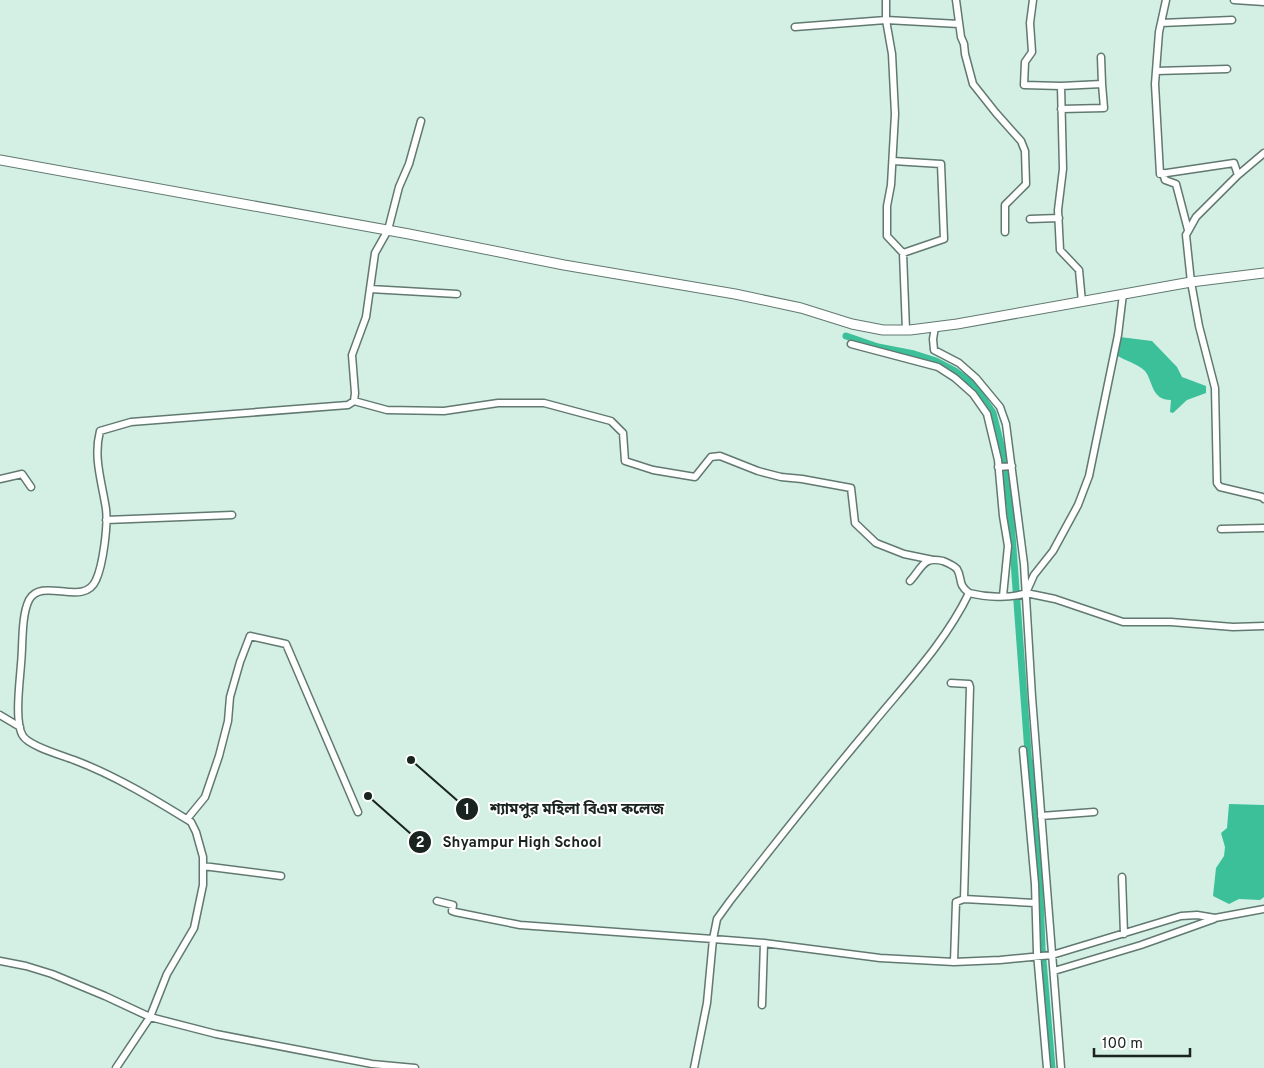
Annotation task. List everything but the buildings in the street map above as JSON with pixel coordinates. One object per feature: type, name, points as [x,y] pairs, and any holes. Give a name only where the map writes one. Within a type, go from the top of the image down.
[{"type":"street","points":[[886,0],[886,20],[892,54],[895,114],[891,185],[887,206],[887,236],[903,253],[906,330]]},
{"type":"street","points":[[956,0],[959,24],[973,84],[1022,141],[1025,151],[1026,184],[1005,205],[1005,232]]},
{"type":"street","points":[[1033,0],[1030,23],[1032,52],[1025,62],[1024,85],[1102,84]]},
{"type":"street","points":[[1166,0],[1161,23],[1156,71],[1160,174],[1234,163],[1238,175]]},
{"type":"street","points":[[1234,0],[1264,2]]},
{"type":"street","points":[[795,27],[886,20],[959,24]]},
{"type":"street","points":[[1161,23],[1232,20]]},
{"type":"street","points":[[1062,109],[1104,108],[1100,57]]},
{"type":"street","points":[[1156,71],[1227,68]]},
{"type":"street","points":[[1061,86],[1063,169],[1059,218],[1060,250],[1079,270],[1082,302]]},
{"type":"street","points":[[116,1068],[150,1017],[167,974],[194,928],[203,885],[203,857],[196,832],[191,822],[187,819],[90,766],[39,747],[23,736],[20,727],[18,702],[24,620],[29,601],[35,594],[42,591],[80,592],[90,589],[96,581],[104,546],[106,520],[106,511],[97,467],[97,443],[100,431],[131,422],[348,405],[354,401],[352,356],[366,317],[375,253],[388,230],[399,187],[409,164],[421,121]]},
{"type":"street","points":[[1264,153],[1238,175],[1196,217],[1186,235],[1191,282],[1199,326],[1215,388],[1215,477],[1220,487],[1264,499]]},
{"type":"street","points":[[0,160],[388,230],[564,266],[744,296],[801,308],[852,324],[875,328],[906,330],[935,327],[1191,282],[1264,273]]},
{"type":"street","points":[[893,161],[941,164],[944,239],[903,253]]},
{"type":"street","points":[[1163,173],[1165,180],[1176,184],[1188,230]]},
{"type":"street","points":[[1030,219],[1059,218]]},
{"type":"street","points":[[370,289],[457,294]]},
{"type":"street","points":[[1023,594],[1034,575],[1054,551],[1078,505],[1088,476],[1118,335],[1123,294]]},
{"type":"street","points":[[935,327],[934,350],[959,363],[976,378],[1000,406],[1006,424],[1004,467],[1008,546],[1006,596]]},
{"type":"street","points":[[851,344],[938,367],[956,378],[972,394],[987,414],[1004,467],[1024,564],[1023,594],[1061,1068]]},
{"type":"street","points":[[354,401],[387,410],[444,411],[498,404],[544,403],[612,421],[623,434],[624,461],[653,470],[696,477],[711,457],[720,456],[758,471],[781,477],[851,488],[855,522],[876,543],[904,554],[948,563],[957,570],[962,588],[969,593],[982,596],[1023,594],[1055,598],[1123,622],[1171,622],[1234,627],[1264,626]]},
{"type":"street","points":[[0,479],[22,474],[31,487]]},
{"type":"street","points":[[106,520],[232,516]]},
{"type":"street","points":[[1221,529],[1264,528]]},
{"type":"street","points":[[910,581],[922,564],[933,560]]},
{"type":"street","points":[[694,1068],[707,1002],[713,939],[717,919],[821,786],[939,643],[957,617],[969,593]]},
{"type":"street","points":[[187,819],[205,797],[208,789],[228,721],[230,698],[240,662],[250,636],[286,644],[358,812]]},
{"type":"street","points":[[952,682],[969,684],[970,687],[964,899]]},
{"type":"street","points":[[0,715],[20,727]]},
{"type":"street","points":[[1023,750],[1047,1068]]},
{"type":"street","points":[[1041,816],[1094,812]]},
{"type":"street","points":[[203,866],[281,876]]},
{"type":"street","points":[[1122,877],[1124,934]]},
{"type":"street","points":[[954,962],[956,902],[964,899],[1035,903]]},
{"type":"street","points":[[437,901],[452,905],[452,911],[455,912],[520,925],[764,943],[880,958],[954,962],[1052,955],[1181,916],[1197,915],[1215,918]]},
{"type":"street","points":[[1054,971],[1141,944],[1215,918],[1264,909]]},
{"type":"street","points":[[762,1005],[764,943]]},
{"type":"street","points":[[0,961],[52,974],[150,1017],[216,1034],[372,1064],[415,1068]]},
{"type":"shaded area","points":[[1120,337],[1152,341],[1177,367],[1182,377],[1206,386],[1206,393],[1187,400],[1173,413],[1170,412],[1171,400],[1164,399],[1156,393],[1145,371],[1116,355]]},
{"type":"shaded area","points":[[1229,804],[1264,805],[1264,897],[1260,900],[1239,899],[1229,904],[1213,896],[1216,868],[1224,856],[1225,847],[1221,833],[1227,828]]},
{"type":"waterway","points":[[846,336],[878,347],[914,354],[936,361],[955,371],[974,385],[993,413],[1004,457],[1010,507],[1029,766]]},
{"type":"waterway","points":[[1030,762],[1052,1068]]},
{"type":"place","name":"শ্যামপুর মহিলা বিএম কলেজ","points":[[411,760]]},
{"type":"place","name":"Shyampur High School","points":[[368,796]]}]
